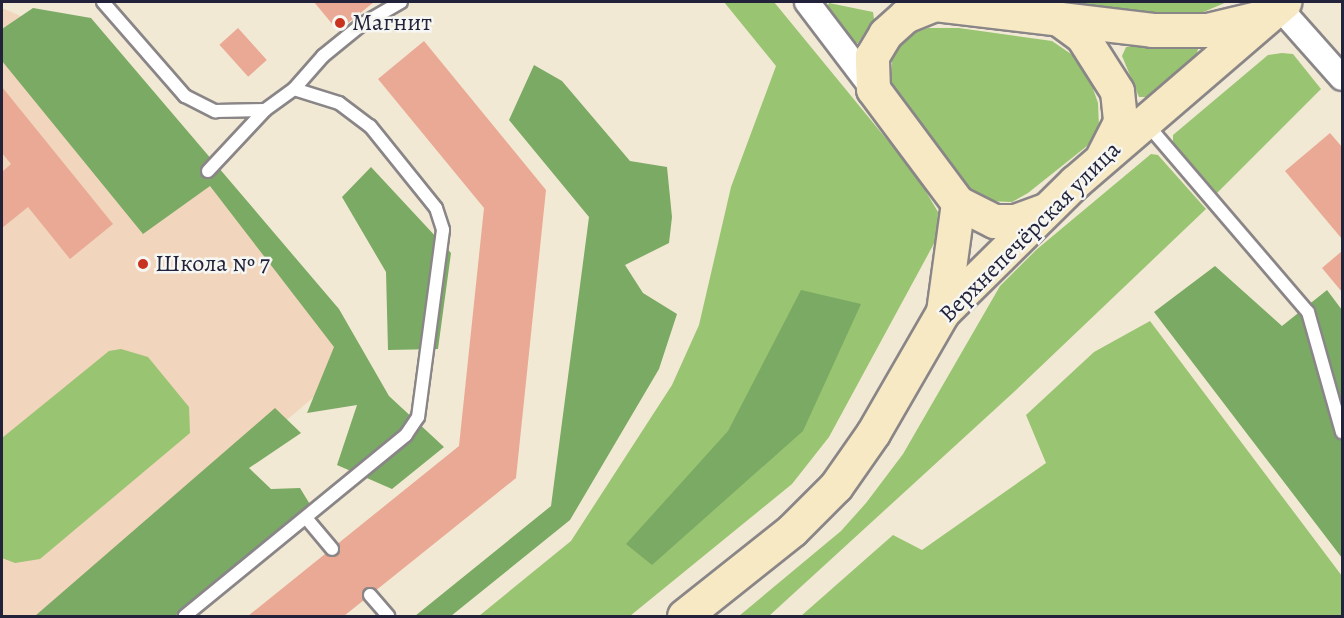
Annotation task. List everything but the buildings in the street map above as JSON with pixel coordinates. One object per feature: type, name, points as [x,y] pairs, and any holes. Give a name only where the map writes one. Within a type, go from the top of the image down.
[{"type":"street","points":[[807,2],[958,203],[994,221],[1015,221],[1048,209]]},
{"type":"street","points":[[873,89],[872,56],[885,34],[905,16],[925,3],[1152,30],[1207,30],[1277,7],[1342,78]]},
{"type":"street","name":"Верхнепечёрская улица","points":[[684,616],[792,530],[836,486],[873,433],[943,312],[1101,159],[1277,7]]},
{"type":"street","points":[[1060,20],[1082,36],[1117,91],[1120,122],[1101,159]]},
{"type":"street","points":[[943,312],[958,203]]},
{"type":"lane","points":[[103,2],[185,96],[215,111],[265,110]]},
{"type":"lane","points":[[208,171],[265,110],[294,89],[330,50],[401,2]]},
{"type":"lane","points":[[185,616],[307,519],[406,435],[418,417],[443,230],[436,208],[370,126],[339,103],[294,89]]},
{"type":"lane","points":[[1144,121],[1308,312],[1342,432]]},
{"type":"lane","points":[[307,519],[332,549]]},
{"type":"lane","points":[[370,595],[388,616]]},
{"type":"shaded area","name":"Школа № 7","points":[[2,8],[88,45],[362,357],[52,616],[2,616]]},
{"type":"green space","points":[[724,2],[774,2],[916,175],[938,212],[937,238],[829,437],[792,484],[630,616],[479,616],[571,541],[672,385],[699,325],[731,187],[776,66]]},
{"type":"green space","points":[[1039,2],[1227,2],[1201,13],[1155,17]]},
{"type":"green space","points":[[829,3],[873,12],[874,19],[858,43],[853,43],[826,9]]},
{"type":"green space","points":[[33,8],[91,18],[339,309],[389,396],[444,447],[392,489],[337,465],[357,405],[307,413],[334,347],[210,186],[143,234],[2,61],[2,29]]},
{"type":"green space","points":[[928,28],[959,28],[1052,41],[1074,56],[1090,80],[1098,103],[1099,128],[1092,142],[1028,193],[1012,202],[985,201],[973,192],[891,88],[892,60],[900,46],[914,33]]},
{"type":"green space","points":[[1190,46],[1198,49],[1196,57],[1147,97],[1139,97],[1122,56],[1126,47]]},
{"type":"green space","points":[[1293,54],[1321,89],[1217,193],[1173,142],[1173,135],[1268,55]]},
{"type":"green space","points":[[534,65],[562,81],[630,161],[667,167],[672,217],[669,243],[625,265],[643,293],[677,314],[659,369],[570,520],[451,616],[415,616],[551,506],[589,217],[509,120]]},
{"type":"green space","points":[[1151,154],[1158,155],[1206,209],[1015,391],[769,616],[739,616],[841,531],[866,503],[903,454],[1000,286],[1036,250]]},
{"type":"green space","points":[[371,167],[451,253],[438,349],[388,350],[386,272],[342,197]]},
{"type":"green space","points":[[1215,266],[1282,326],[1327,290],[1342,310],[1342,558],[1154,312]]},
{"type":"green space","points":[[801,290],[861,304],[803,431],[652,565],[626,544],[728,431]]},
{"type":"green space","points":[[1150,321],[1342,576],[1342,616],[801,616],[893,535],[922,550],[1046,463],[1026,415],[1094,352]]},
{"type":"green space","points":[[121,349],[148,357],[189,407],[190,433],[40,559],[15,563],[2,558],[2,438],[109,351]]},
{"type":"green space","points":[[275,408],[301,433],[249,468],[271,489],[300,488],[311,506],[175,616],[35,616]]},
{"type":"place","name":"Магнит","points":[[340,23]]},
{"type":"place","name":"Школа № 7","points":[[143,264]]}]
